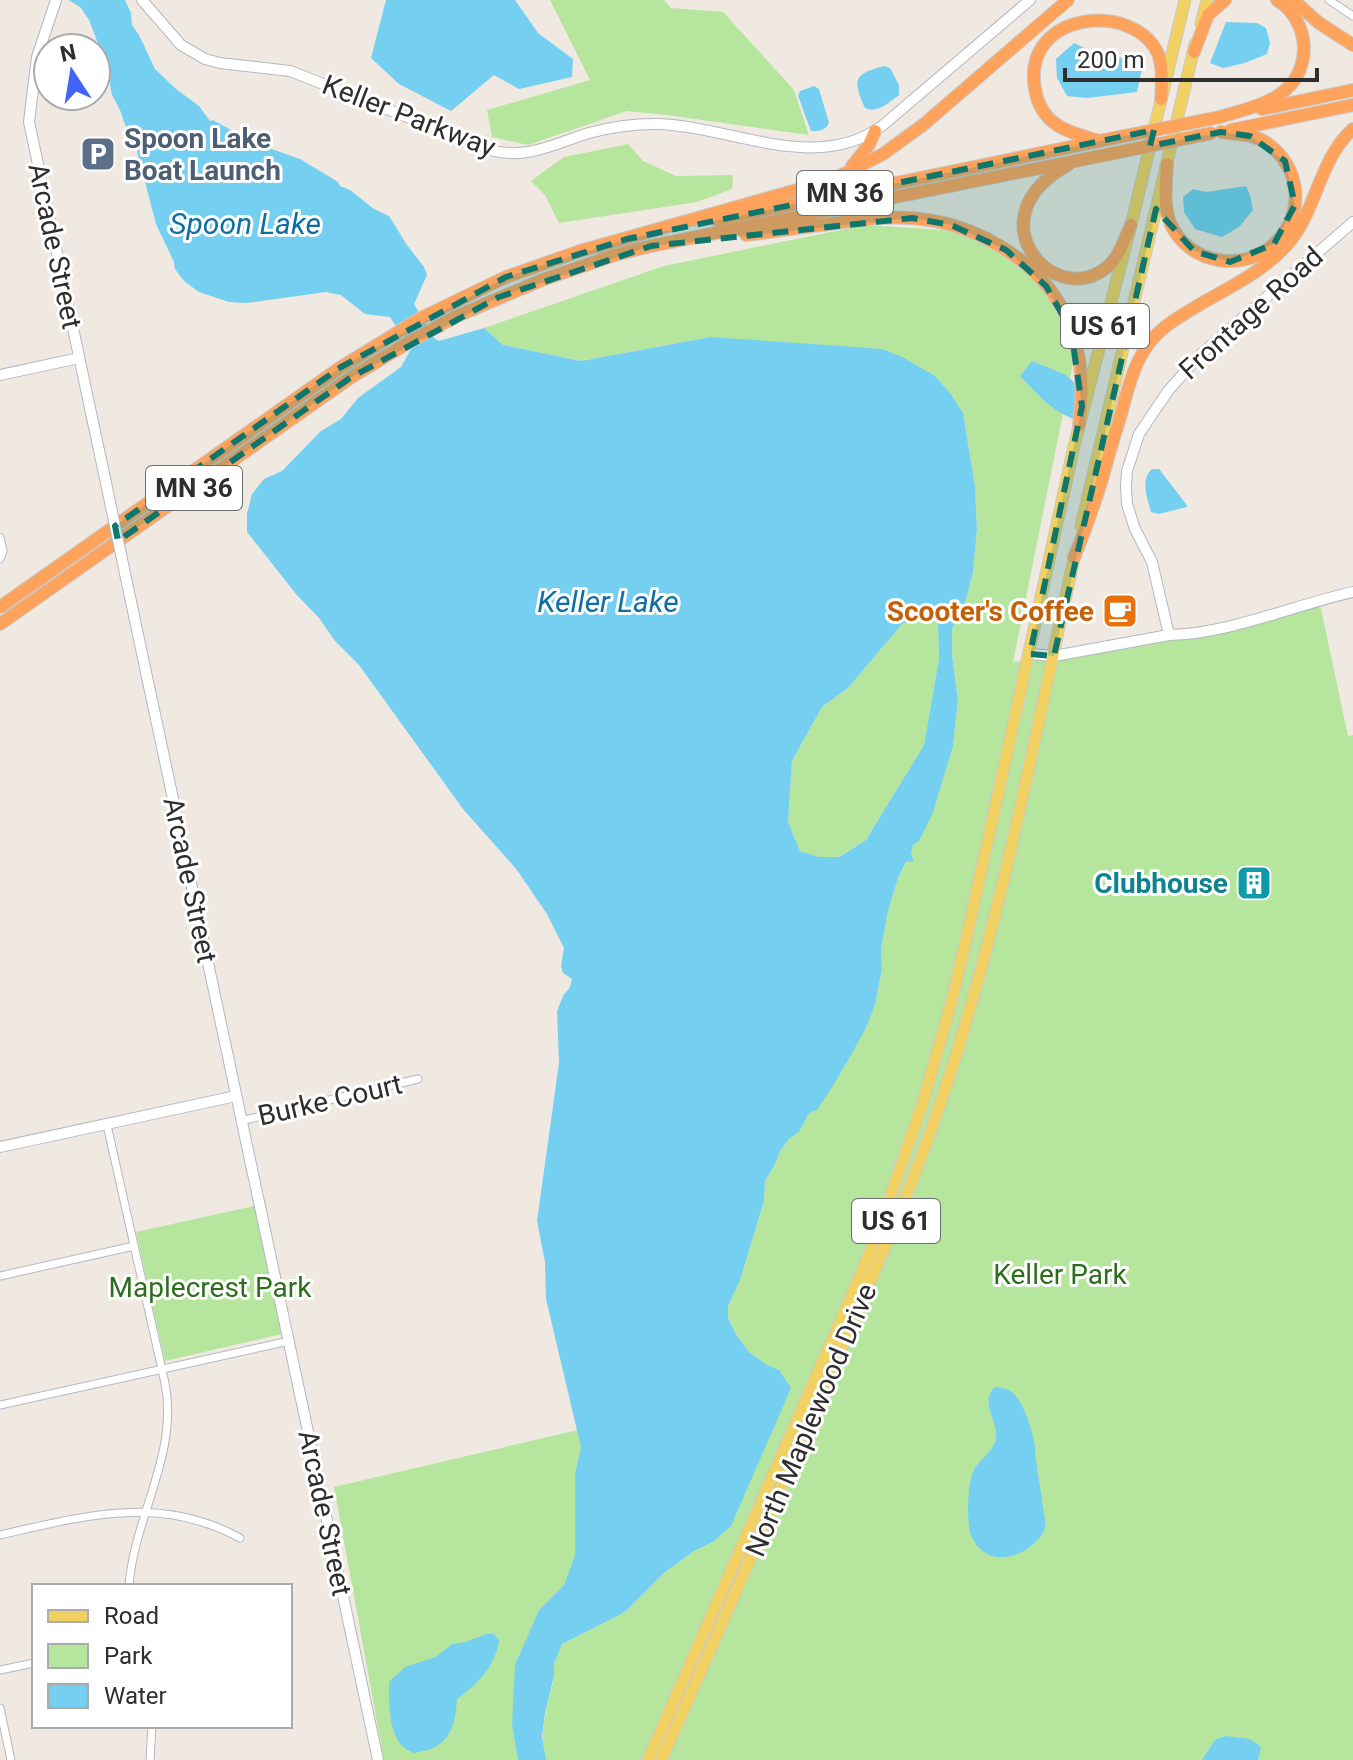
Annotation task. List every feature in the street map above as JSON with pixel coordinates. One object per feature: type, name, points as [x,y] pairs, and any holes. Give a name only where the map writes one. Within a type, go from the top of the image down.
[{"type":"highway","points":[[592,247],[818,184],[883,154],[906,138],[1068,0]]},
{"type":"highway","points":[[1194,52],[1208,15],[1225,0]]},
{"type":"highway","points":[[1220,117],[1280,95],[1300,71],[1305,50],[1301,27],[1289,9],[1277,0]]},
{"type":"highway","points":[[1293,0],[1319,23],[1353,45]]},
{"type":"highway","points":[[1099,141],[1074,134],[1053,123],[1036,95],[1035,60],[1046,38],[1062,23],[1082,13],[1097,10],[1120,14],[1140,25],[1158,54],[1162,74],[1161,99]]},
{"type":"highway","name":"MN 36","points":[[0,607],[341,367],[440,309],[506,277],[592,247],[1353,90]]},
{"type":"highway","name":"MN 36","points":[[0,624],[389,353],[448,321],[542,280],[651,246],[1353,105]]},
{"type":"highway","points":[[1074,558],[1092,510],[1132,377],[1144,350],[1165,327],[1282,250],[1300,227],[1332,155],[1353,129]]},
{"type":"highway","points":[[844,174],[859,159],[875,131]]},
{"type":"highway","points":[[1167,164],[1167,212],[1185,244],[1218,261],[1241,261],[1264,252],[1289,225],[1295,205],[1295,181],[1285,161],[1270,145],[1250,136],[1217,132]]},
{"type":"highway","points":[[1082,159],[1048,177],[1030,198],[1022,227],[1033,255],[1058,275],[1087,277],[1105,269],[1112,262],[1131,225]]},
{"type":"highway","points":[[651,246],[891,217],[935,221],[971,231],[1020,260],[1046,286],[1064,312],[1081,367],[1079,425]]},
{"type":"main road","name":"US 61","points":[[1030,654],[1079,425],[1185,0]]},
{"type":"main road","name":"US 61","points":[[1054,656],[1125,338],[1207,0]]},
{"type":"main road","name":"North Maplewood Drive","points":[[648,1760],[855,1288],[901,1169],[952,1000],[1030,654]]},
{"type":"main road","name":"North Maplewood Drive","points":[[661,1760],[745,1574],[894,1227],[941,1103],[991,933],[1054,656]]},
{"type":"street","name":"Arcade Street","points":[[56,0],[37,57],[29,122],[378,1760]]},
{"type":"street","name":"Keller Parkway","points":[[142,0],[181,45],[205,59],[290,71],[505,153],[529,153],[603,129],[638,124],[676,125],[806,148],[850,143],[875,131],[1030,0]]},
{"type":"street","points":[[1329,0],[1353,16]]},
{"type":"street","name":"Frontage Road","points":[[1169,635],[1152,562],[1135,529],[1127,504],[1127,471],[1139,434],[1168,391],[1200,355],[1353,222]]},
{"type":"street","points":[[0,375],[79,358]]},
{"type":"street","points":[[0,537],[3,551],[0,559]]},
{"type":"street","points":[[1030,654],[1054,656],[1184,635],[1249,621],[1353,592]]},
{"type":"street","name":"Burke Court","points":[[241,1121],[418,1079]]},
{"type":"street","points":[[0,1147],[236,1096]]},
{"type":"street","points":[[107,1125],[168,1396],[166,1442],[133,1557],[129,1584]]},
{"type":"street","points":[[0,1276],[134,1246]]},
{"type":"street","points":[[0,1405],[289,1341]]},
{"type":"street","points":[[0,1535],[104,1513],[146,1513],[200,1520],[240,1538]]},
{"type":"street","points":[[0,1670],[32,1663]]},
{"type":"street","points":[[0,1708],[11,1760]]},
{"type":"street","points":[[150,1760],[152,1728]]},
{"type":"highlighted area","points":[[1154,130],[1150,146],[1221,132],[1250,136],[1285,161],[1295,205],[1274,244],[1230,262],[1194,251],[1156,209],[1054,656],[1030,654],[1082,406],[1071,330],[1046,286],[1006,250],[951,225],[912,218],[651,246],[499,297],[350,378],[118,541],[115,526],[341,367],[506,277],[627,239]]},
{"type":"green space","points":[[550,0],[664,0],[671,8],[723,12],[794,90],[809,135],[627,111],[528,145],[492,137],[487,110],[590,80]]},
{"type":"green space","points":[[628,144],[643,161],[676,176],[733,175],[732,189],[697,202],[559,223],[545,195],[531,181],[564,157]]},
{"type":"green space","name":"Keller Park","points":[[865,225],[974,232],[1053,293],[1076,349],[1013,662],[1093,654],[1320,604],[1348,736],[1353,735],[1353,1760],[546,1760],[544,1721],[554,1665],[562,1644],[625,1612],[665,1572],[694,1551],[713,1542],[779,1370],[749,1352],[728,1318],[728,1306],[740,1280],[764,1201],[765,1181],[780,1151],[799,1132],[804,1120],[857,1044],[875,1005],[888,911],[898,878],[911,854],[953,746],[958,701],[952,629],[964,607],[973,572],[977,529],[975,486],[963,413],[935,376],[711,337],[581,361],[503,345],[484,328],[664,266]]},
{"type":"green space","points":[[925,616],[938,622],[939,659],[924,745],[866,840],[838,857],[819,857],[800,851],[788,822],[792,761],[822,707],[848,688],[902,624]]},
{"type":"green space","name":"Maplecrest Park","points":[[254,1206],[282,1334],[165,1361],[136,1232]]},
{"type":"green space","points":[[578,1430],[581,1447],[575,1474],[575,1555],[564,1585],[539,1610],[512,1725],[518,1760],[384,1760],[334,1487]]},
{"type":"water","name":"Keller Lake","points":[[69,0],[125,0],[132,25],[155,69],[199,106],[210,121],[252,142],[300,159],[389,216],[424,267],[427,275],[414,304],[434,338],[439,341],[484,328],[503,345],[581,361],[711,337],[882,349],[935,376],[963,413],[975,486],[977,529],[973,572],[964,607],[952,629],[958,701],[953,746],[932,815],[919,841],[913,845],[911,854],[914,861],[906,862],[898,878],[881,949],[882,969],[875,1005],[865,1030],[817,1110],[809,1113],[799,1132],[780,1151],[765,1181],[764,1201],[740,1280],[728,1306],[728,1318],[749,1352],[779,1370],[791,1388],[731,1526],[713,1542],[694,1551],[665,1572],[625,1612],[562,1644],[554,1664],[545,1713],[542,1737],[546,1760],[518,1760],[512,1725],[515,1665],[539,1610],[564,1585],[575,1555],[575,1474],[581,1447],[546,1299],[545,1262],[537,1221],[559,1063],[557,1011],[572,979],[563,973],[564,948],[547,914],[517,870],[463,809],[359,665],[335,641],[247,532],[252,494],[264,479],[282,471],[321,431],[341,419],[358,398],[401,367],[411,349],[390,317],[365,314],[341,295],[326,292],[246,303],[229,302],[199,292],[184,281],[175,269],[156,224],[133,136],[129,136],[112,95],[112,32],[94,32],[81,8]],"holes":[[[925,616],[938,622],[939,659],[924,745],[866,840],[839,857],[819,857],[800,851],[788,822],[792,761],[822,707],[848,688],[902,624]]]},
{"type":"water","points":[[386,0],[515,0],[538,33],[573,59],[572,77],[519,89],[494,75],[451,111],[399,84],[371,58]]},
{"type":"water","points":[[1226,22],[1257,23],[1266,28],[1270,43],[1267,54],[1223,68],[1210,63]]},
{"type":"water","points":[[1074,43],[1097,54],[1138,60],[1142,69],[1137,92],[1087,98],[1067,96],[1057,78],[1056,59]]},
{"type":"water","points":[[884,66],[890,68],[899,85],[899,95],[879,108],[865,108],[858,90],[858,79]]},
{"type":"water","points":[[814,86],[819,89],[829,123],[819,131],[811,131],[798,96],[800,91]]},
{"type":"water","points":[[1246,186],[1253,210],[1239,227],[1222,237],[1195,229],[1184,212],[1183,197],[1193,189],[1206,192]]},
{"type":"water","points":[[1032,361],[1066,375],[1081,389],[1074,419],[1051,406],[1020,376]]},
{"type":"water","points":[[1152,469],[1159,469],[1187,507],[1159,514],[1151,512],[1145,483]]},
{"type":"water","points":[[995,1387],[1012,1392],[1027,1418],[1034,1441],[1045,1522],[1040,1538],[1023,1552],[1006,1557],[989,1555],[982,1550],[971,1535],[968,1520],[970,1486],[975,1468],[993,1447],[996,1438],[989,1405]]},
{"type":"water","points":[[494,1634],[499,1641],[494,1658],[484,1674],[457,1699],[454,1720],[447,1736],[425,1751],[413,1753],[402,1746],[392,1724],[389,1682],[405,1667],[436,1657],[452,1644]]},
{"type":"water","points":[[1225,1736],[1250,1739],[1261,1747],[1258,1760],[1202,1760],[1215,1740]]},
{"type":"place","name":"Spoon Lake Boat Launch","points":[[98,154]]},
{"type":"place","name":"Scooter's Coffee","points":[[1120,611]]},
{"type":"place","name":"Clubhouse","points":[[1254,883]]},
{"type":"water label","name":"Spoon Lake","points":[[245,223]]}]
